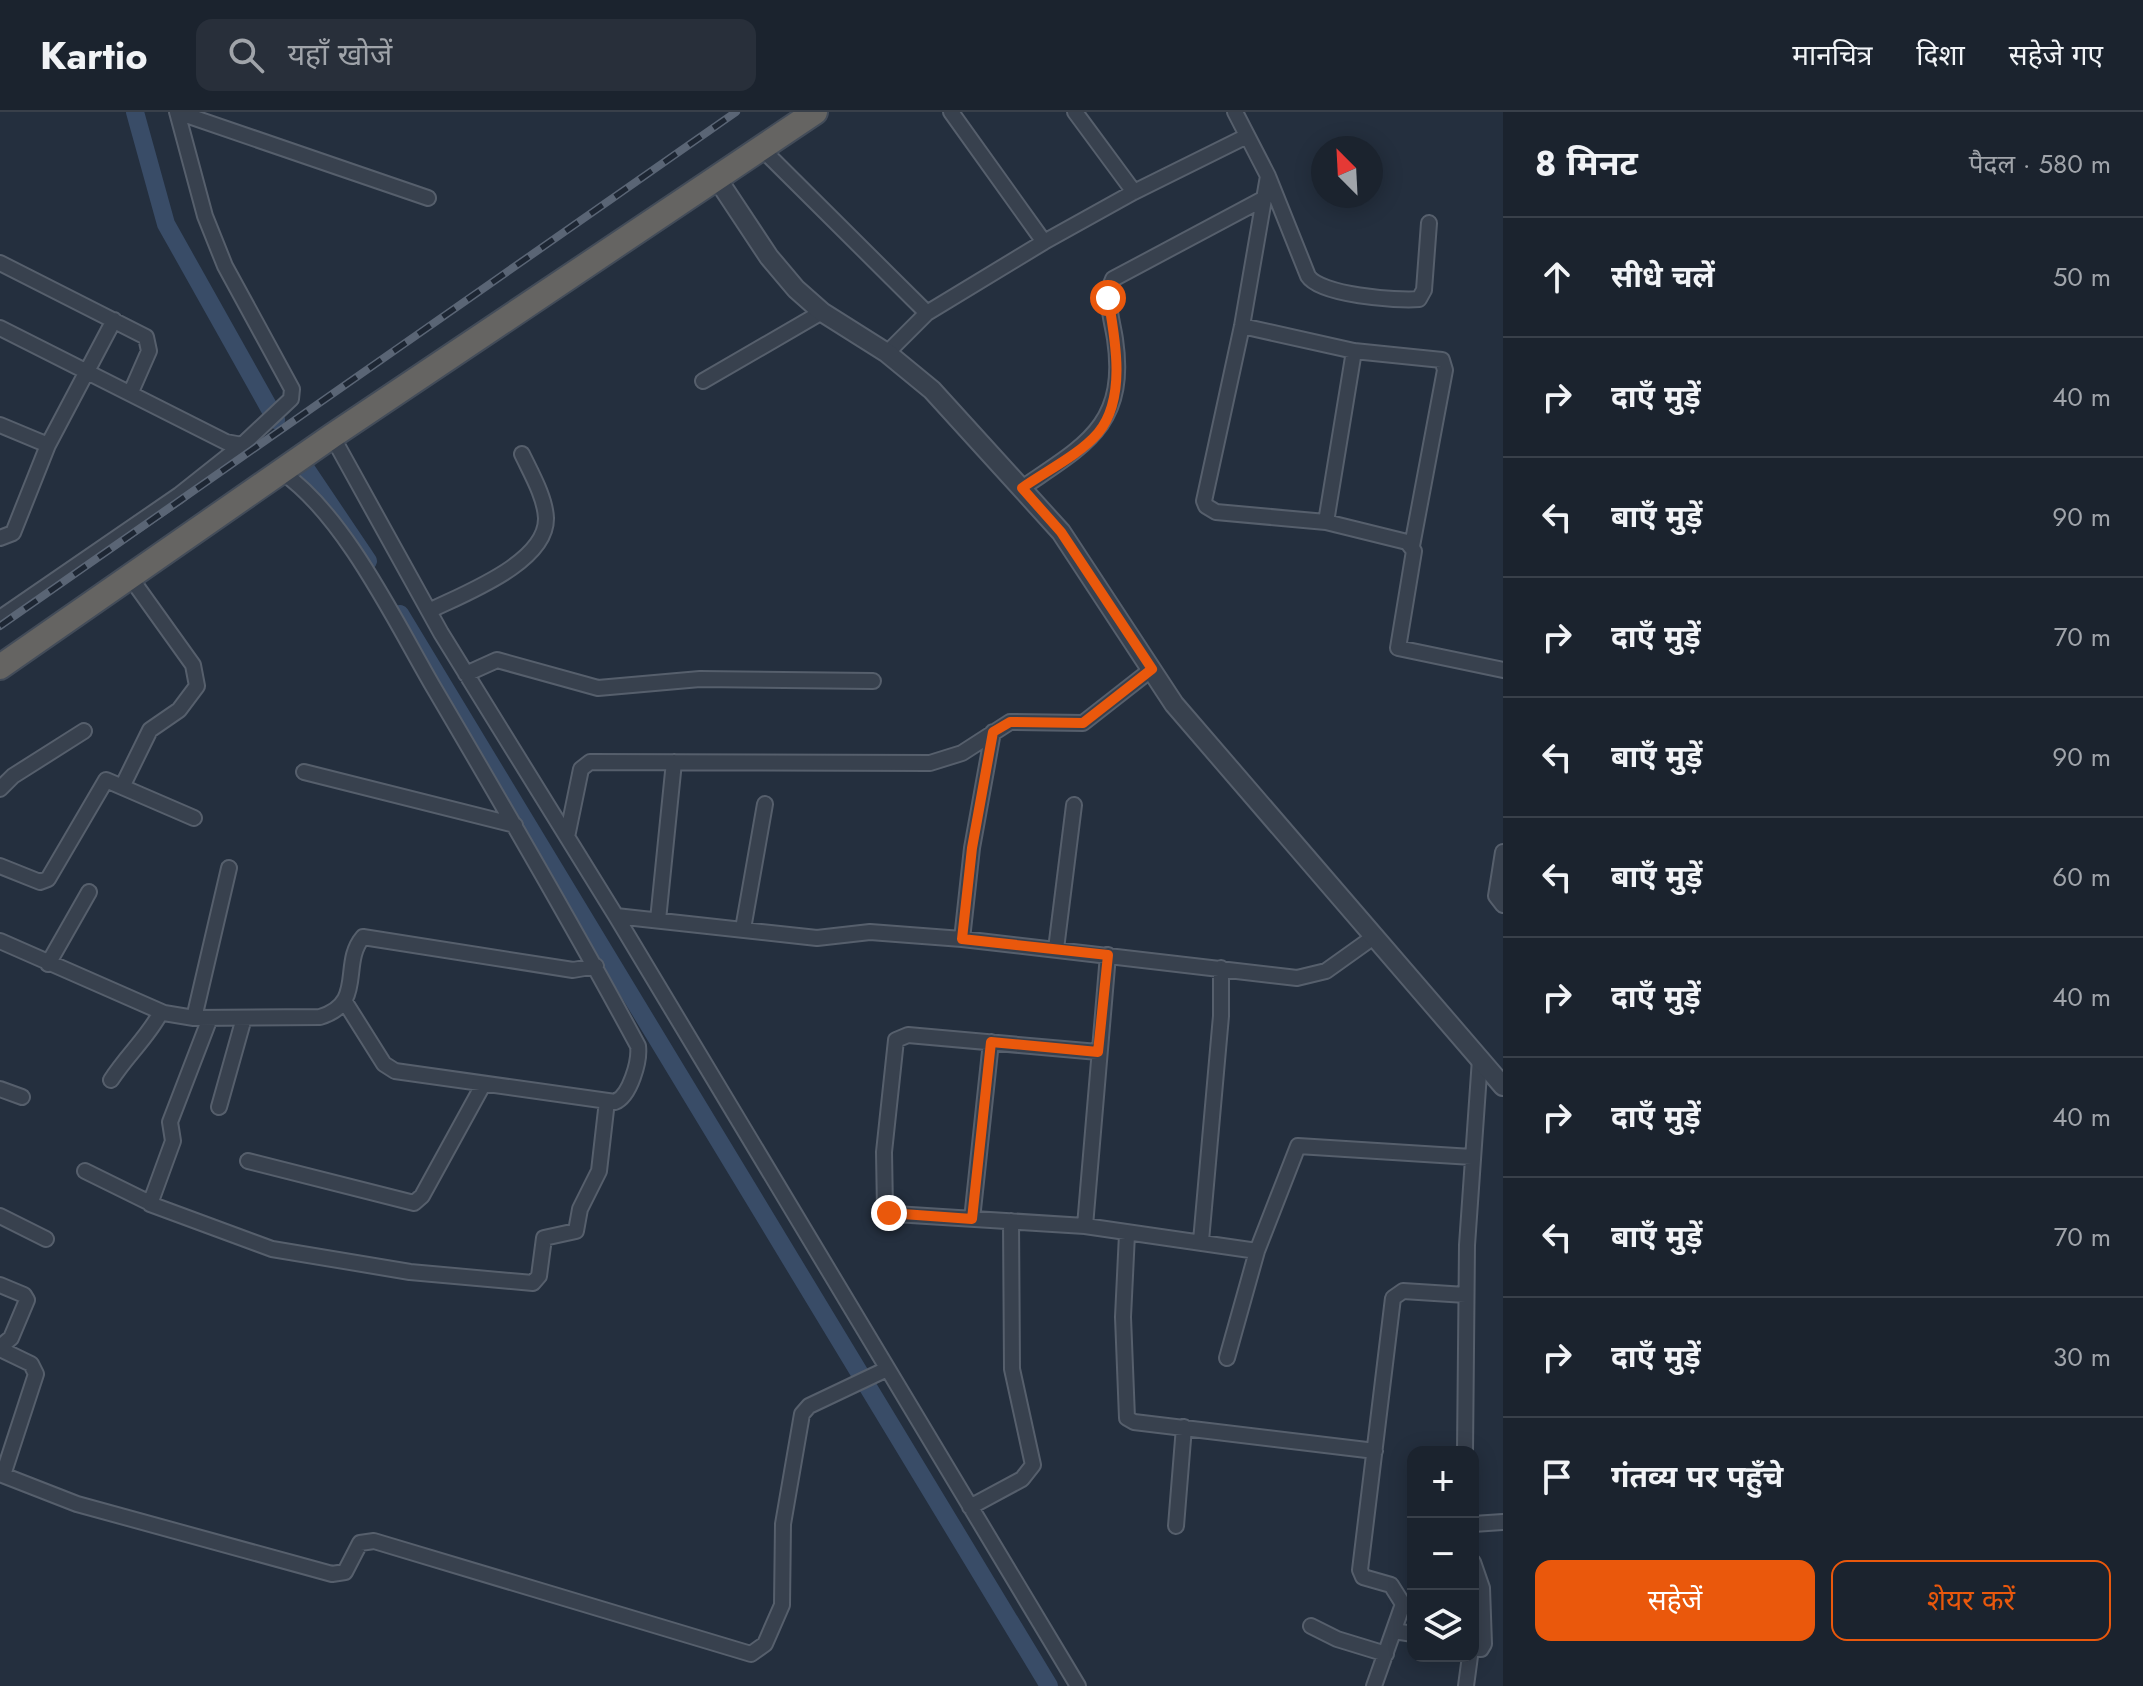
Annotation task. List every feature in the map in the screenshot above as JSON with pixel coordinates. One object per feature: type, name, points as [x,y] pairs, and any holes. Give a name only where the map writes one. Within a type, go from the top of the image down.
[{"type":"highway","points":[[0,667],[332,436],[718,180],[815,112]]},
{"type":"street","points":[[0,618],[179,495],[272,420],[287,404],[292,389],[229,274],[205,216],[177,112],[428,198]]},
{"type":"street","points":[[951,112],[1044,242]]},
{"type":"street","points":[[1075,112],[1134,192]]},
{"type":"street","points":[[1235,112],[1268,176],[1308,276],[1321,286],[1376,298],[1419,299],[1424,290],[1429,223]]},
{"type":"street","points":[[887,353],[927,313],[1044,242],[1134,192],[1247,136]]},
{"type":"street","points":[[762,149],[927,313]]},
{"type":"street","points":[[1268,176],[1242,326],[1204,501],[1216,512],[1326,522],[1412,546]]},
{"type":"street","points":[[718,180],[781,273],[822,312],[887,353],[932,390],[1061,532],[1206,744],[1503,1086]]},
{"type":"street","points":[[1022,488],[1089,441],[1103,424],[1118,368],[1108,298],[1113,279],[1263,199]]},
{"type":"street","points":[[0,263],[142,334],[149,343],[131,392]]},
{"type":"street","points":[[703,381],[822,312]]},
{"type":"street","points":[[0,538],[13,533],[48,445],[114,320]]},
{"type":"street","points":[[1242,326],[1354,351],[1435,358],[1445,364],[1412,546],[1398,648],[1503,670]]},
{"type":"street","points":[[0,328],[89,370],[226,442],[242,445]]},
{"type":"street","points":[[1326,522],[1354,351]]},
{"type":"street","points":[[0,425],[48,445]]},
{"type":"street","points":[[332,436],[466,674],[616,916],[884,1370],[1078,1686]]},
{"type":"street","points":[[429,611],[497,577],[539,544],[546,516],[522,454]]},
{"type":"street","points":[[285,470],[317,500],[377,591],[596,966],[640,1049],[625,1095],[620,1101],[483,1085],[388,1068],[345,1002]]},
{"type":"street","points":[[123,785],[150,730],[187,702],[197,686],[193,665],[130,577]]},
{"type":"street","points":[[466,674],[497,660],[598,688],[700,679],[873,681]]},
{"type":"street","points":[[567,837],[585,764],[930,763],[962,753],[1010,722],[1083,723],[1152,669]]},
{"type":"street","points":[[0,789],[13,776],[84,731]]},
{"type":"street","points":[[962,939],[972,848],[993,732]]},
{"type":"street","points":[[658,920],[674,762]]},
{"type":"street","points":[[304,772],[515,825]]},
{"type":"street","points":[[0,866],[40,882],[48,879],[103,782],[123,785],[194,818]]},
{"type":"street","points":[[743,929],[765,804]]},
{"type":"street","points":[[1056,949],[1074,805]]},
{"type":"street","points":[[1503,852],[1496,896],[1503,905]]},
{"type":"street","points":[[194,1018],[229,868]]},
{"type":"street","points":[[48,964],[89,892]]},
{"type":"street","points":[[616,916],[817,938],[870,932],[962,939],[1297,978],[1317,975],[1375,936]]},
{"type":"street","points":[[0,941],[161,1012],[194,1018],[320,1017],[341,1009],[363,937],[573,970],[596,966]]},
{"type":"street","points":[[1085,1226],[1108,955]]},
{"type":"street","points":[[1201,1241],[1221,1016],[1221,968]]},
{"type":"street","points":[[111,1080],[128,1054],[145,1038],[161,1012]]},
{"type":"street","points":[[150,1203],[173,1141],[170,1122],[210,1018]]},
{"type":"street","points":[[219,1107],[244,1018]]},
{"type":"street","points":[[1098,1052],[908,1035],[893,1046],[884,1152],[885,1210],[895,1214],[1085,1226],[1257,1251]]},
{"type":"street","points":[[972,1219],[991,1042]]},
{"type":"street","points":[[1465,1446],[1466,1295],[1480,1059]]},
{"type":"street","points":[[248,1161],[414,1203],[422,1196],[483,1085]]},
{"type":"street","points":[[0,1089],[22,1097]]},
{"type":"street","points":[[85,1171],[150,1203],[272,1249],[410,1272],[533,1283],[539,1276],[544,1238],[576,1231],[580,1209],[599,1171],[607,1101]]},
{"type":"street","points":[[1227,1358],[1257,1251],[1298,1146],[1472,1157]]},
{"type":"street","points":[[0,1216],[46,1239]]},
{"type":"street","points":[[970,1507],[1026,1477],[1033,1465],[1012,1369],[1011,1221]]},
{"type":"street","points":[[1127,1234],[1123,1317],[1125,1412],[1134,1422],[1375,1451]]},
{"type":"street","points":[[0,1285],[24,1295],[27,1300],[11,1338],[0,1348],[31,1364],[36,1371],[1,1475],[77,1504],[332,1574],[345,1572],[360,1543],[374,1541],[751,1654],[765,1644],[782,1605],[783,1524],[802,1414],[809,1406],[884,1370]]},
{"type":"street","points":[[1374,1686],[1403,1602],[1391,1585],[1363,1577],[1360,1570],[1395,1295],[1403,1291],[1466,1295]]},
{"type":"street","points":[[1176,1526],[1184,1427]]},
{"type":"street","points":[[1479,1524],[1503,1522]]},
{"type":"street","points":[[1479,1579],[1484,1644],[1479,1649]]},
{"type":"street","points":[[1311,1626],[1337,1639],[1386,1654]]},
{"type":"street","points":[[1394,1631],[1407,1633]]},
{"type":"street","points":[[1466,1686],[1469,1662]]},
{"type":"waterway","points":[[135,112],[166,224],[276,420]]},
{"type":"waterway","points":[[298,457],[368,561]]},
{"type":"waterway","points":[[400,614],[1049,1686]]},
{"type":"railway","points":[[0,626],[736,112]]},
{"type":"route","points":[[889,1213],[972,1219],[991,1042],[1098,1052],[1108,955],[962,939],[972,848],[993,732],[1000,725],[1010,722],[1078,725],[1091,719],[1152,669],[1061,532],[1022,488],[1089,441],[1103,424],[1118,368],[1108,298]]}]
